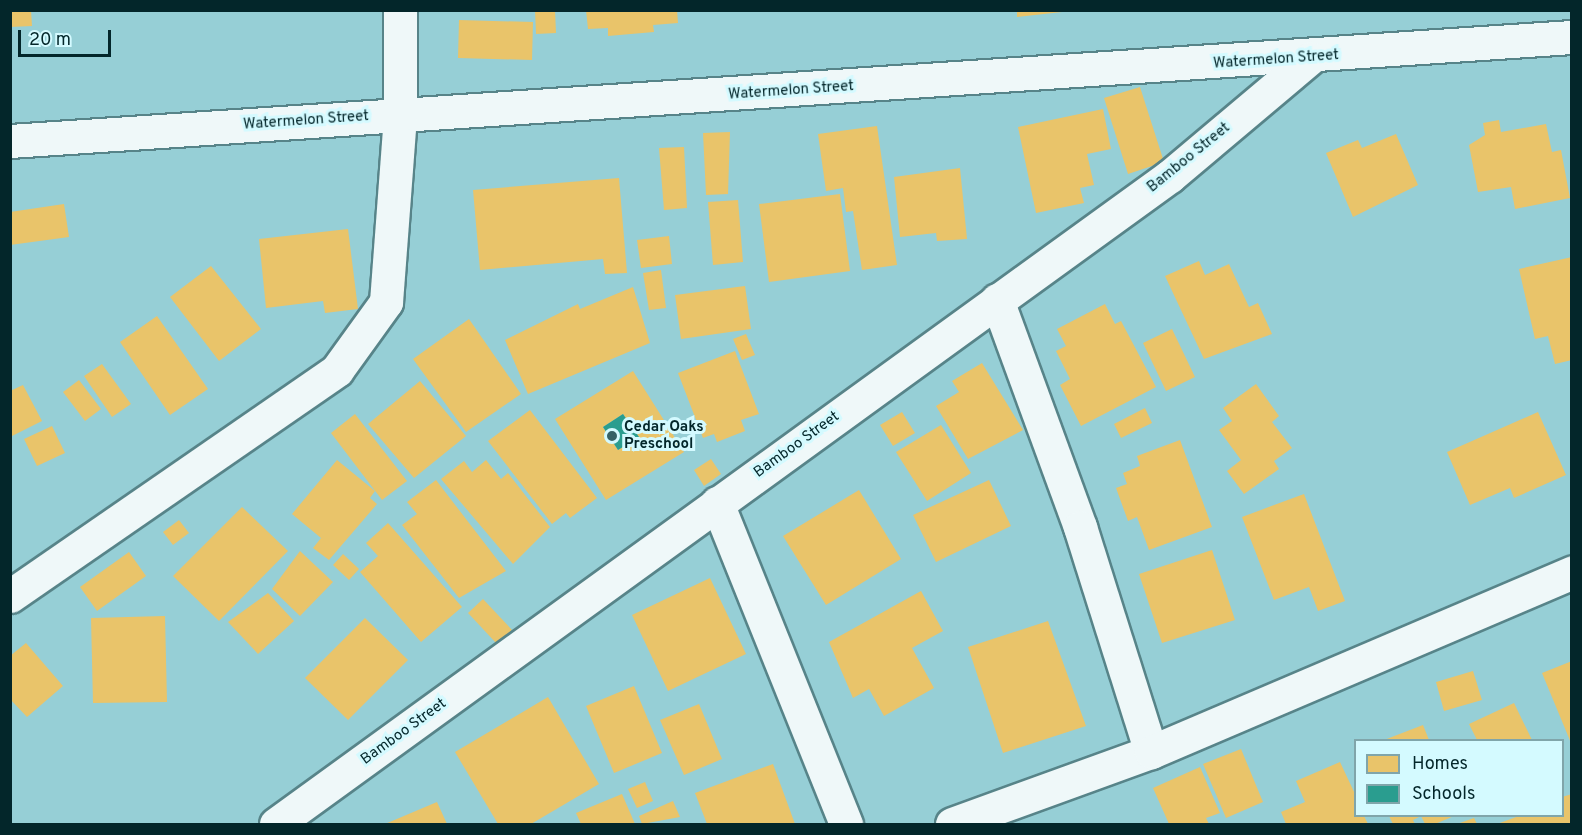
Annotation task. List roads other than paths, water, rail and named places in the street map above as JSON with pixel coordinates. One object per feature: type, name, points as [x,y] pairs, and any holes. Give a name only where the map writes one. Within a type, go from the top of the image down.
[{"type":"street","points":[[10,596],[337,369],[386,302],[391,284],[400,115],[400,10]]},
{"type":"street","name":"Watermelon Street","points":[[10,141],[1310,58],[1572,38]]},
{"type":"street","name":"Bamboo Street","points":[[276,825],[1170,176],[1310,58]]},
{"type":"street","points":[[997,300],[1080,526],[1151,752]]},
{"type":"street","points":[[717,503],[846,825]]},
{"type":"street","points":[[952,825],[1151,752],[1572,572]]},
{"type":"place","name":"Cedar Oaks Preschool","points":[[612,436]]}]
